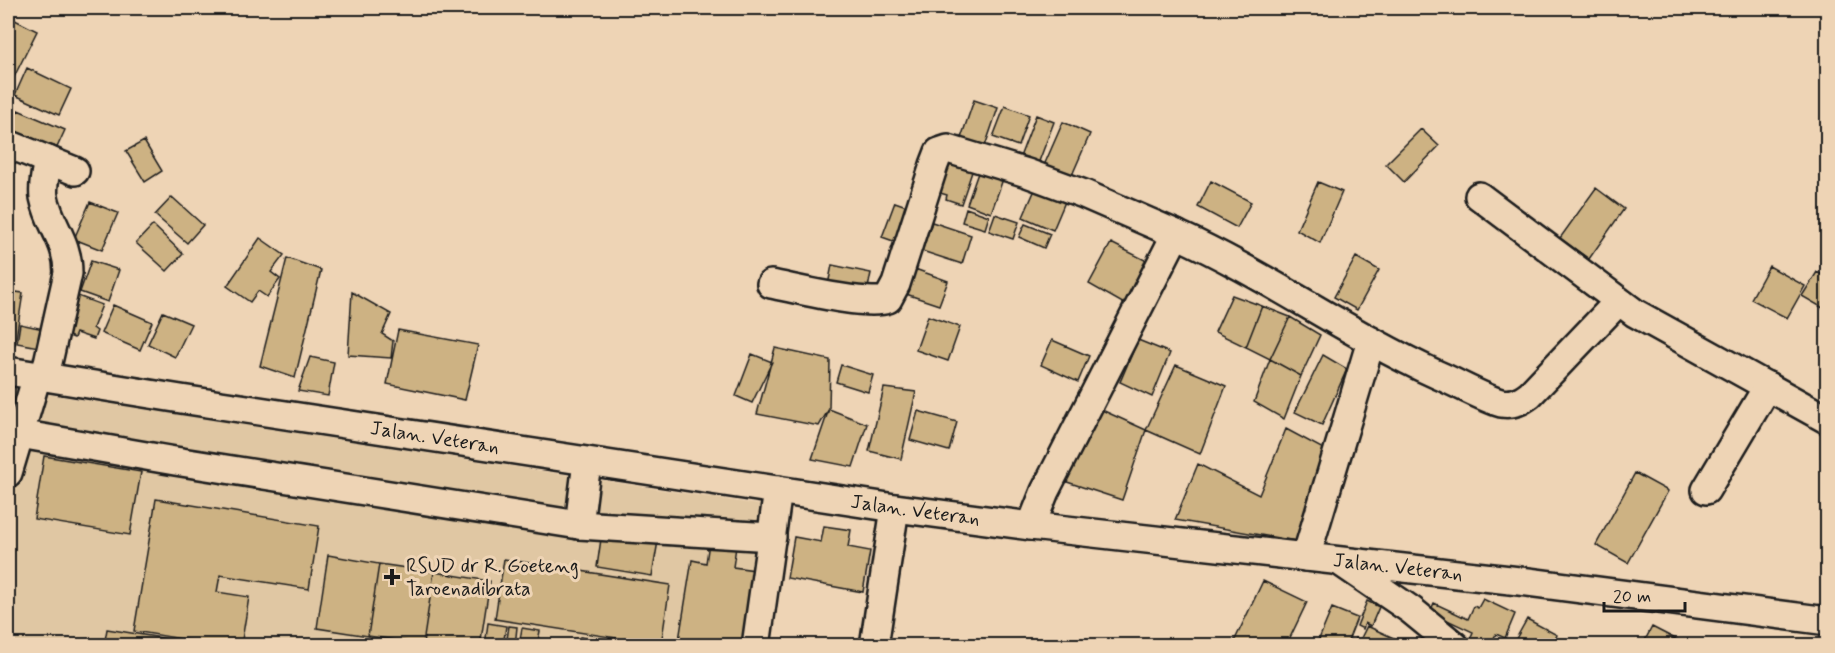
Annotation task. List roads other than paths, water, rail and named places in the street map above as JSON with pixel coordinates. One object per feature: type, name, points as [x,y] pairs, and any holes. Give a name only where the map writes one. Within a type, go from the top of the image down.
[{"type":"street","points":[[8,144],[75,171]]},
{"type":"street","points":[[771,284],[856,300],[883,301],[888,299],[896,284],[939,152],[948,149],[1027,173],[1084,194],[1176,234],[1418,366],[1499,402],[1516,403],[1539,384],[1618,302]]},
{"type":"street","points":[[8,473],[13,433],[41,376],[68,273],[66,250],[43,195],[48,160]]},
{"type":"street","points":[[1479,196],[1635,313],[1827,418]]},
{"type":"street","points":[[1031,526],[1045,491],[1176,234]]},
{"type":"street","points":[[1306,557],[1371,341]]},
{"type":"street","name":"Jalan. Veteran","points":[[8,371],[895,508],[1031,526],[1528,582],[1827,621]]},
{"type":"street","points":[[1706,490],[1768,386]]},
{"type":"street","points":[[13,433],[579,525],[772,537]]},
{"type":"street","points":[[579,525],[587,462]]},
{"type":"street","points":[[756,645],[778,490]]},
{"type":"street","points":[[874,645],[895,508]]},
{"type":"street","points":[[1340,562],[1410,610],[1455,645]]},
{"type":"place","name":"RSUD dr R. Goeteng Taroenadibrata","points":[[392,577]]}]
